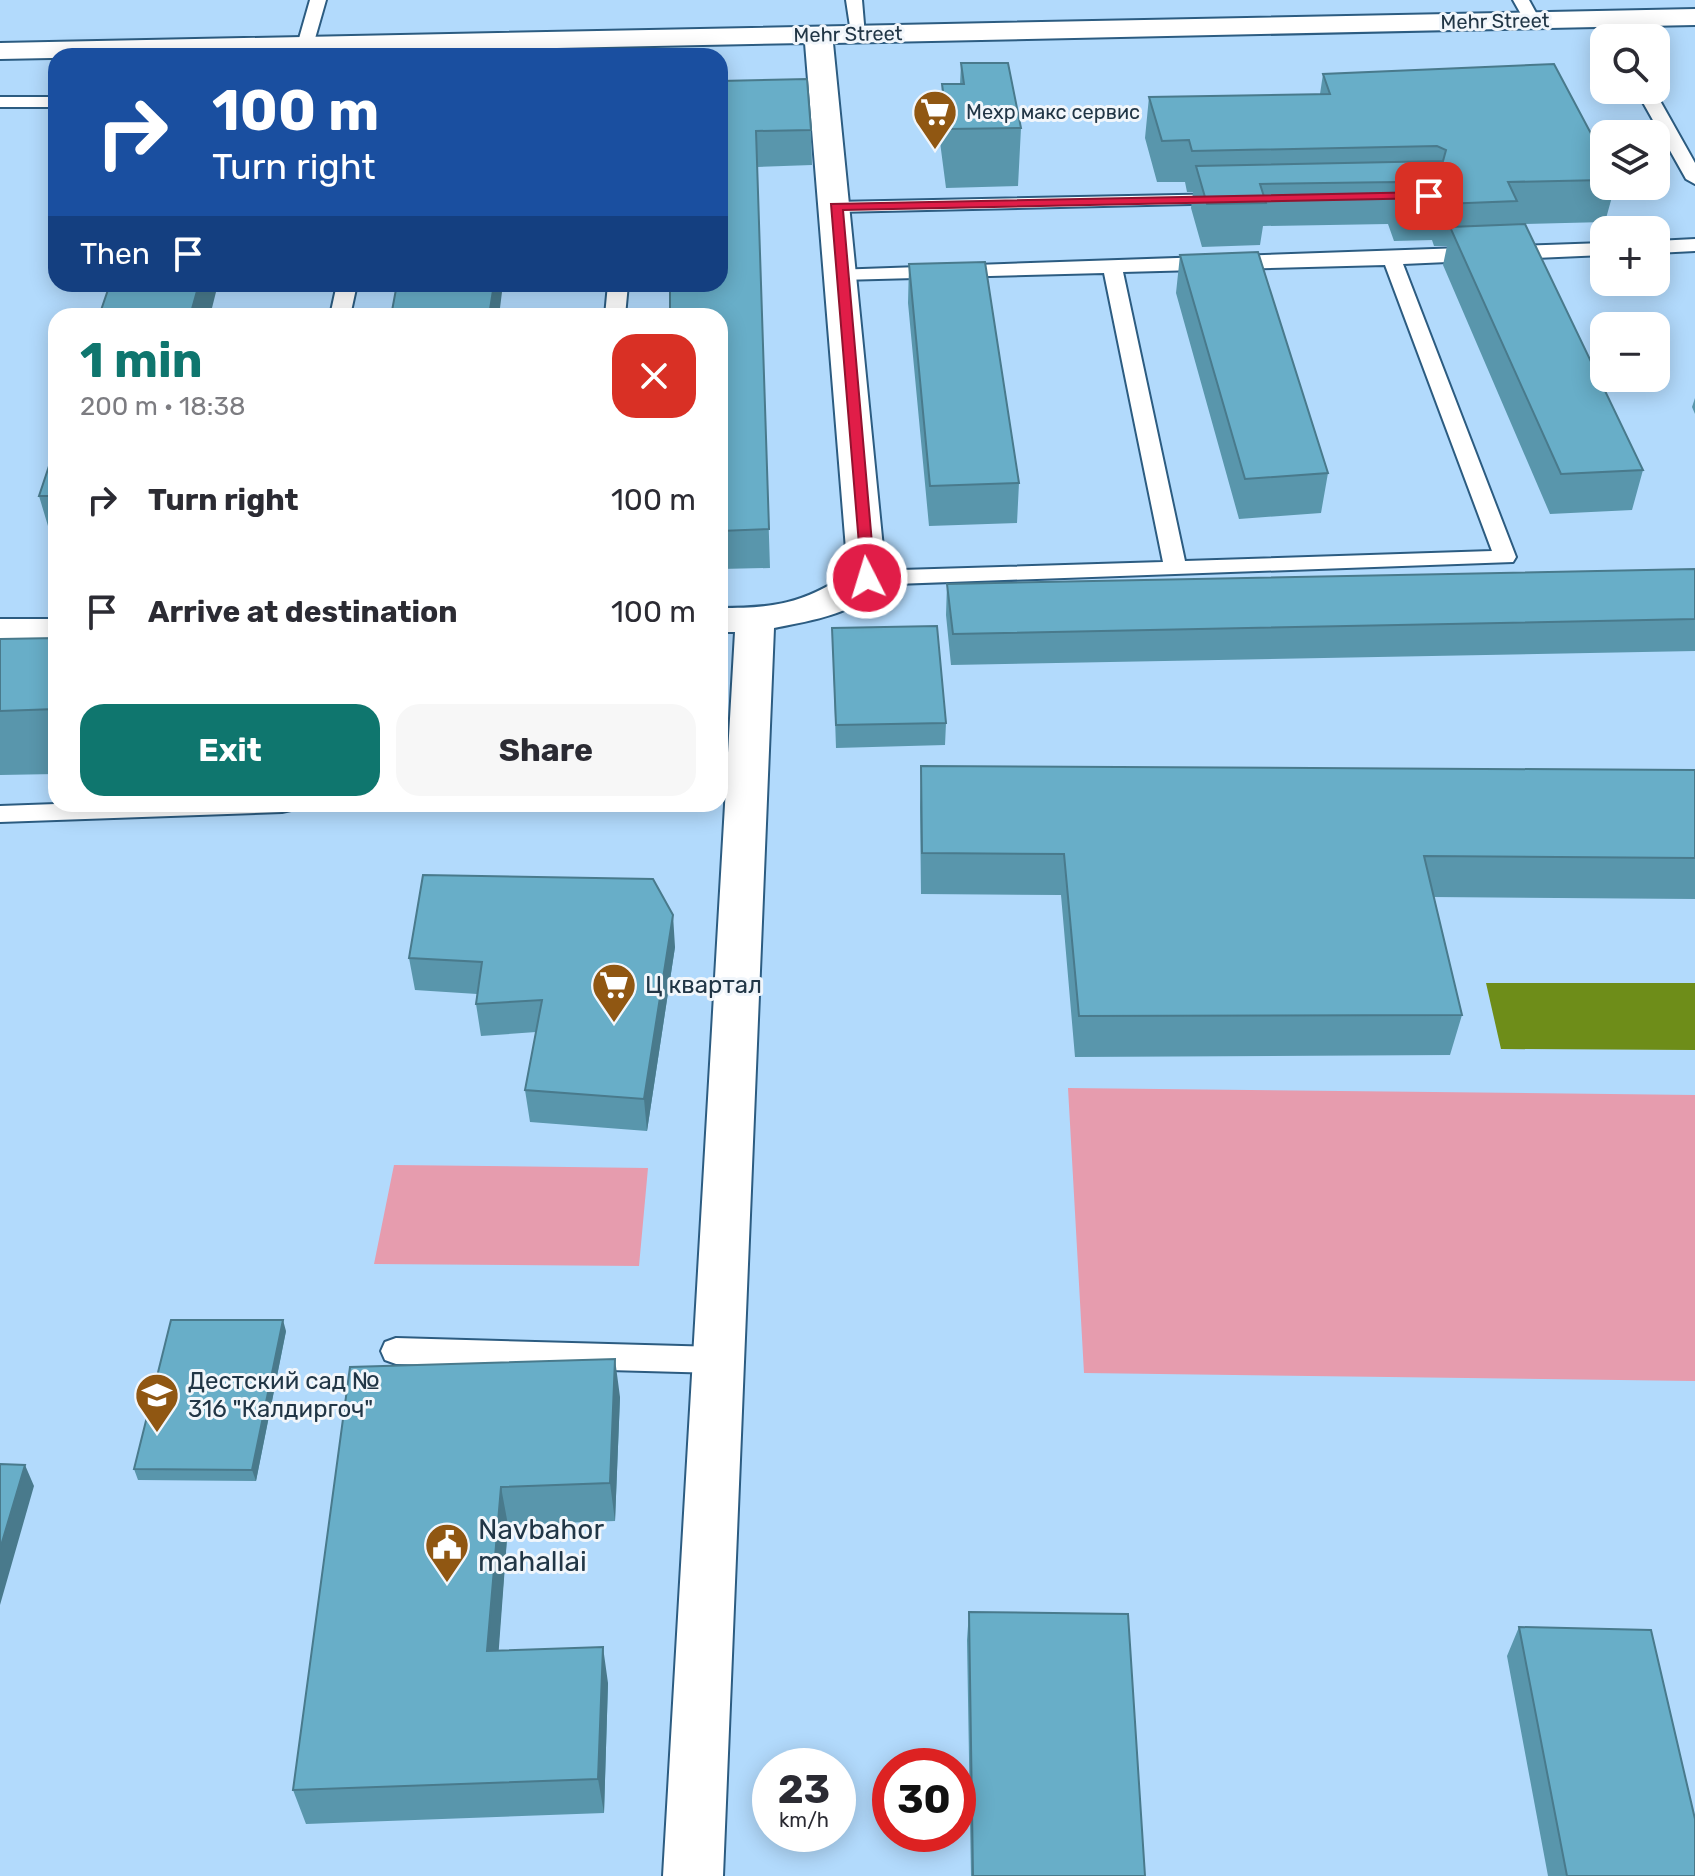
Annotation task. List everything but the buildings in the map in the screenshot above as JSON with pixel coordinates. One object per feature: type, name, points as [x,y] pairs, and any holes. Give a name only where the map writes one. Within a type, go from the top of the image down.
[{"type":"street","name":"Mehr Street","points":[[1654,24],[1695,17]]},
{"type":"street","name":"Mehr Street","points":[[566,48],[860,44],[1532,20],[1590,29]]},
{"type":"street","points":[[1670,37],[1695,37]]},
{"type":"street","name":"Mehr Street","points":[[728,56],[820,45]]},
{"type":"street","points":[[693,1876],[718,1360],[738,620],[825,606],[867,578],[820,45]]},
{"type":"street","name":"Mehr Street","points":[[0,51],[48,51]]},
{"type":"street","points":[[0,73],[48,71]]},
{"type":"street","points":[[0,631],[48,631]]},
{"type":"lane","points":[[305,48],[318,0]]},
{"type":"lane","points":[[854,0],[860,44]]},
{"type":"lane","points":[[0,102],[48,102]]},
{"type":"lane","points":[[1653,104],[1695,179]]},
{"type":"lane","points":[[836,207],[1241,199]]},
{"type":"lane","points":[[1670,246],[1695,245]]},
{"type":"lane","points":[[841,274],[1392,259],[1590,250]]},
{"type":"lane","points":[[867,578],[1505,557],[1392,259]]},
{"type":"lane","points":[[1112,267],[1175,568]]},
{"type":"lane","points":[[0,814],[56,812]]},
{"type":"lane","points":[[396,1351],[718,1360]]},
{"type":"shaded area","points":[[1486,983],[1695,983],[1695,1050],[1501,1049]]},
{"type":"shaded area","points":[[1068,1088],[1695,1095],[1695,1381],[1084,1373]]},
{"type":"shaded area","points":[[394,1165],[648,1168],[639,1266],[374,1264]]},
{"type":"place","name":"Мехр макс сервис","points":[[935,151]]},
{"type":"place","name":"Ц квартал","points":[[614,1024]]},
{"type":"place","name":"Дестский сад № 316 \"Калдиргоч\"","points":[[157,1434]]},
{"type":"place","name":"Navbahor mahallai","points":[[447,1584]]},
{"type":"route","points":[[867,578],[836,207],[1429,196]]}]
